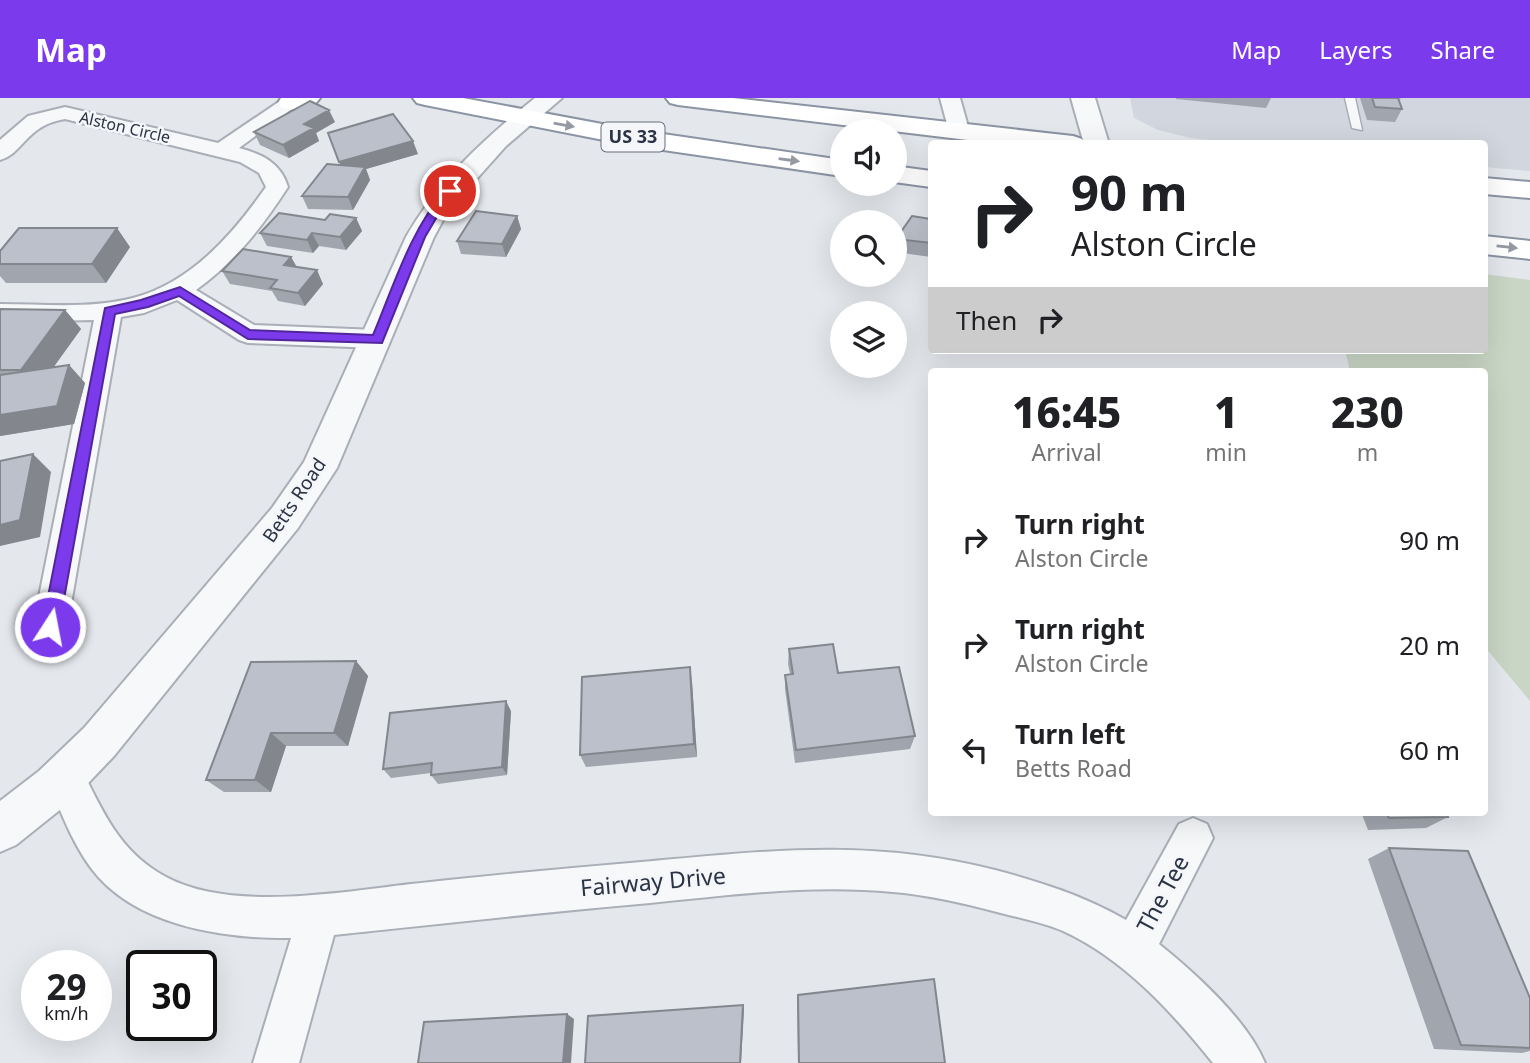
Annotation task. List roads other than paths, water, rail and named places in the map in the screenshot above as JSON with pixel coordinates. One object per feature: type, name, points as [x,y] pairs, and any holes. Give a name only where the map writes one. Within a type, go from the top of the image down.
[{"type":"highway","name":"US 33","points":[[425,98],[537,108],[688,146],[830,166]]},
{"type":"highway","name":"US 33","points":[[678,98],[788,105],[1040,140]]},
{"type":"highway","points":[[907,176],[928,179]]},
{"type":"highway","points":[[1488,186],[1530,190]]},
{"type":"highway","points":[[1488,245],[1530,250]]},
{"type":"street","points":[[950,98],[958,130]]},
{"type":"street","points":[[1083,98],[1096,140]]},
{"type":"street","points":[[222,150],[297,100]]},
{"type":"street","name":"Betts Road","points":[[0,829],[65,777],[99,742],[285,518],[319,468],[420,237],[436,208],[497,141],[537,108]]},
{"type":"street","name":"Alston Circle","points":[[0,153],[24,124],[42,116],[65,113],[248,157],[263,164],[274,175],[277,187],[260,214],[217,263],[180,291],[144,304],[109,311],[0,313]]},
{"type":"street","points":[[180,291],[248,334],[377,340]]},
{"type":"street","points":[[50,627],[109,311]]},
{"type":"street","name":"Fairway Drive","points":[[65,777],[106,856],[120,872],[177,902],[221,914],[280,919],[547,891],[774,872],[858,869],[953,880],[1029,898],[1085,920],[1133,950],[1191,1000],[1242,1063]]},
{"type":"street","name":"The Tee","points":[[1133,950],[1193,838]]},
{"type":"street","points":[[276,1063],[318,916]]},
{"type":"lane","points":[[1350,98],[1359,128]]}]
